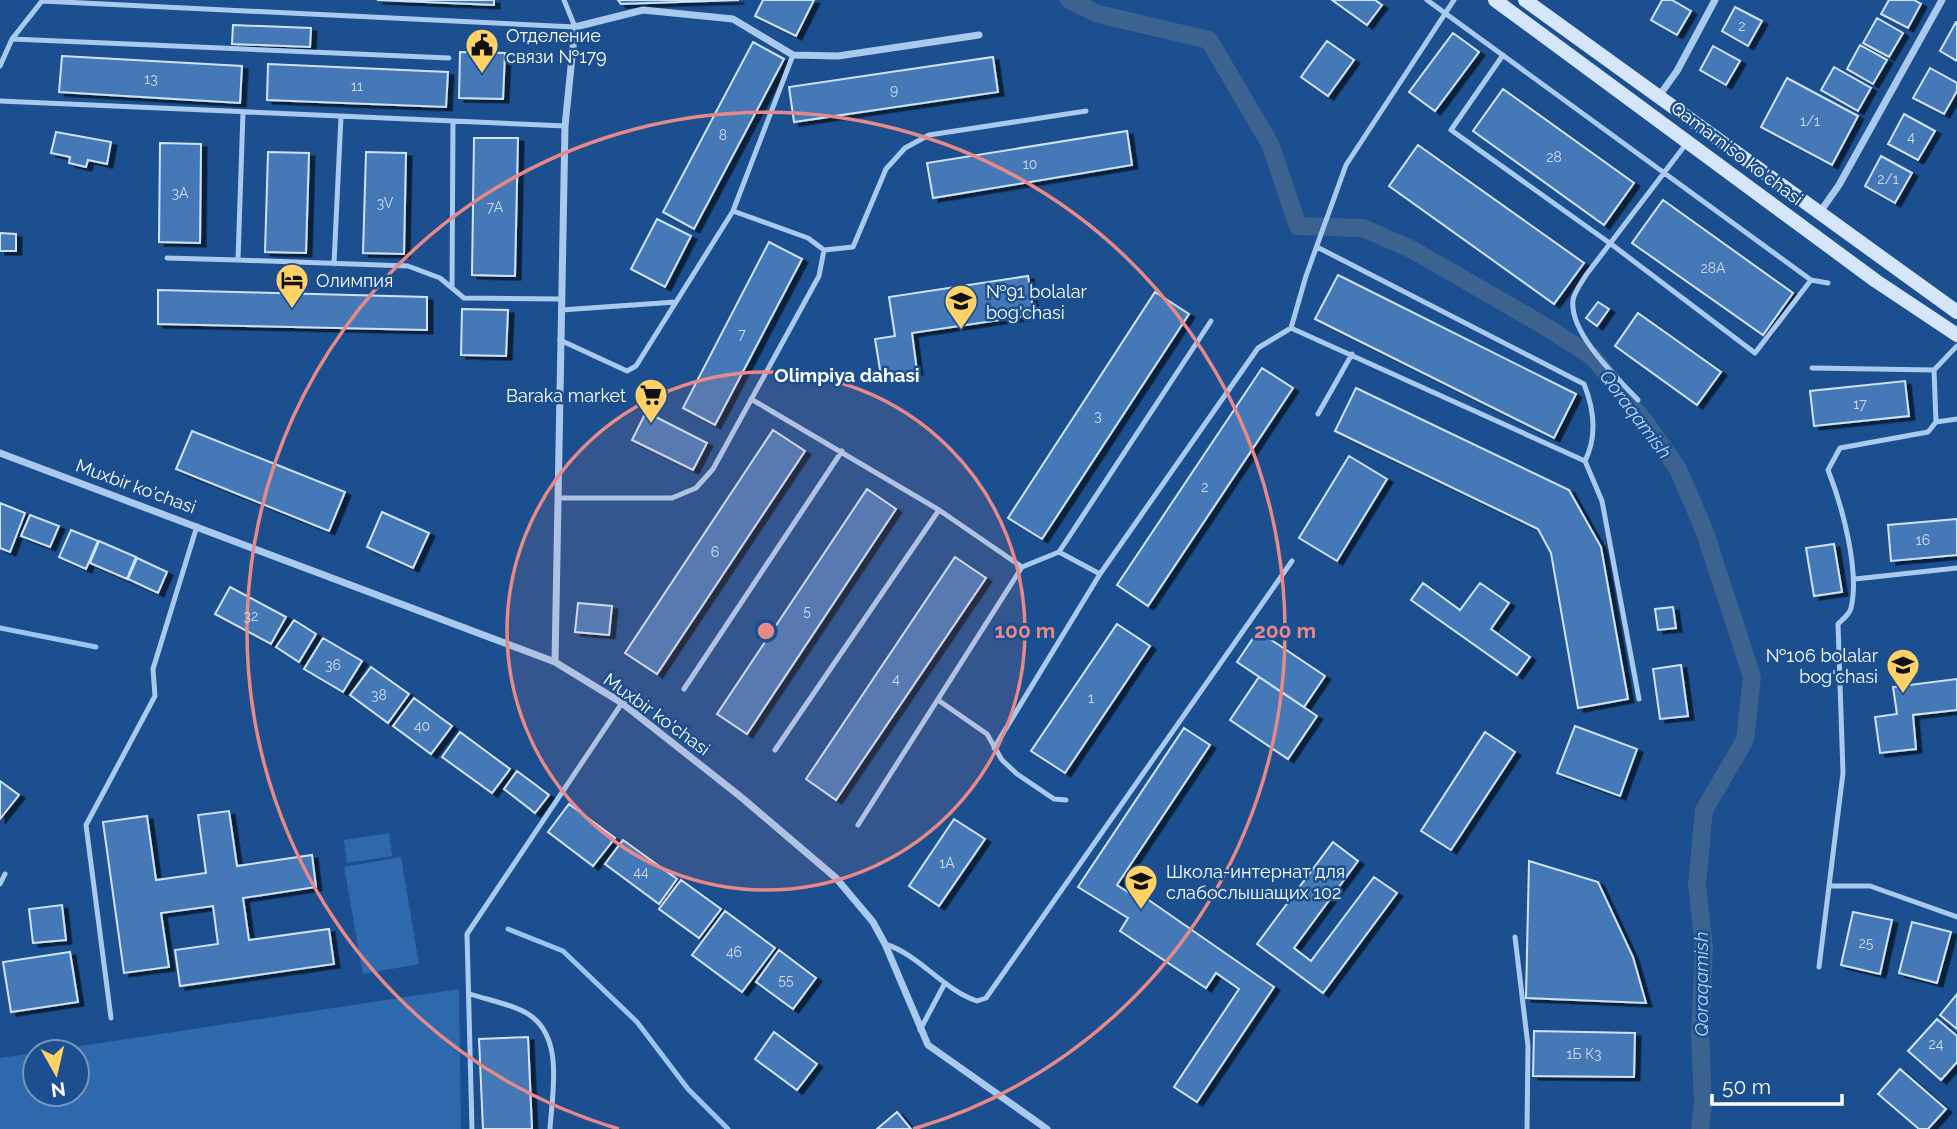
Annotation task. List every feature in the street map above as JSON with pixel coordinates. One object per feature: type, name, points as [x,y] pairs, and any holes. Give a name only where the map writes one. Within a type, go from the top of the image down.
[{"type":"main road","name":"Qamarniso ko'chasi","points":[[1495,0],[1876,281],[1957,335]]},
{"type":"main road","name":"Qamarniso ko'chasi","points":[[1525,0],[1957,312]]},
{"type":"street","points":[[1658,97],[1677,71],[1715,0]]},
{"type":"street","points":[[1820,212],[1942,0]]},
{"type":"street","points":[[555,662],[565,126],[575,27],[643,10],[733,19],[793,55],[838,56],[979,36]]},
{"type":"street","name":"Muxbir ko'chasi","points":[[0,453],[555,662],[622,703],[741,797],[836,878],[873,922],[928,1045],[937,1054],[1047,1129]]},
{"type":"lane","points":[[0,66],[12,39],[43,1],[575,27],[564,0]]},
{"type":"lane","points":[[1427,0],[1811,280],[1828,283]]},
{"type":"lane","points":[[994,748],[1100,573],[1258,348],[1291,328],[1346,165],[1454,0]]},
{"type":"lane","points":[[12,39],[449,58]]},
{"type":"lane","points":[[560,340],[626,371],[636,366],[733,211],[793,55]]},
{"type":"lane","points":[[1503,55],[1451,130],[1611,244],[1755,353],[1811,280]]},
{"type":"lane","points":[[0,101],[565,126]]},
{"type":"lane","points":[[733,211],[808,238],[824,250],[853,247],[886,169],[905,148],[929,135],[1086,111]]},
{"type":"lane","points":[[238,260],[243,112]]},
{"type":"lane","points":[[334,264],[341,117]]},
{"type":"lane","points":[[452,288],[453,121]]},
{"type":"lane","points":[[1638,400],[1606,365],[1578,327],[1573,299],[1586,275],[1689,141]]},
{"type":"lane","points":[[1317,247],[1584,384],[1589,397],[1594,444],[1585,461]]},
{"type":"lane","points":[[559,498],[672,498],[696,488],[713,470],[819,276],[824,250]]},
{"type":"lane","points":[[167,258],[408,266],[440,278],[464,298],[561,299]]},
{"type":"lane","points":[[561,310],[676,302]]},
{"type":"lane","points":[[858,825],[1022,567],[1059,552],[1211,321]]},
{"type":"lane","points":[[1291,328],[1585,461],[1602,501],[1639,699]]},
{"type":"lane","points":[[1819,967],[1843,773],[1838,624],[1851,611],[1855,579],[1835,488],[1828,470],[1832,458],[1840,448],[1909,438],[1928,432],[1936,422],[1934,370],[1957,346]]},
{"type":"lane","points":[[1318,414],[1352,354]]},
{"type":"lane","points":[[1812,368],[1934,370]]},
{"type":"lane","points":[[751,398],[939,510],[1022,567]]},
{"type":"lane","points":[[1936,422],[1957,419]]},
{"type":"lane","points":[[684,689],[842,451]]},
{"type":"lane","points":[[775,750],[939,510]]},
{"type":"lane","points":[[111,1018],[86,825],[155,696],[153,668],[197,526]]},
{"type":"lane","points":[[1059,552],[1100,573]]},
{"type":"lane","points":[[885,944],[904,950],[969,999],[977,1001],[986,998],[1292,561]]},
{"type":"lane","points":[[1855,579],[1957,568]]},
{"type":"lane","points":[[938,700],[987,734],[994,748],[1017,774],[1054,799],[1066,800]]},
{"type":"lane","points":[[472,1129],[467,934],[622,703]]},
{"type":"lane","points":[[0,884],[5,874]]},
{"type":"lane","points":[[1831,886],[1870,886],[1957,917]]},
{"type":"lane","points":[[1515,937],[1528,1046],[1527,1129]]},
{"type":"lane","points":[[920,1030],[945,983]]},
{"type":"lane","points":[[470,994],[530,1015],[547,1033],[553,1058],[550,1129]]},
{"type":"shaded area","points":[[389,833],[392,856],[347,863],[344,840]]},
{"type":"shaded area","points":[[401,857],[419,964],[363,974],[344,867]]},
{"type":"shaded area","points":[[459,989],[461,1129],[0,1129],[0,1058],[21,1055],[21,1108],[91,1108],[91,1044]]},
{"type":"building","points":[[377,0],[494,0],[494,5]]},
{"type":"building","points":[[618,0],[739,0],[621,4]]},
{"type":"building","points":[[763,0],[814,0],[796,36],[755,16]]},
{"type":"building","points":[[1332,0],[1375,0],[1382,5],[1367,25]]},
{"type":"building","points":[[1662,0],[1672,0],[1691,11],[1677,35],[1651,20]]},
{"type":"building","points":[[1889,0],[1914,0],[1921,4],[1908,28],[1881,14]]},
{"type":"building","points":[[1735,7],[1762,21],[1748,46],[1722,31]]},
{"type":"building","points":[[1877,18],[1903,33],[1889,57],[1863,43]]},
{"type":"building","points":[[1957,22],[1957,61],[1940,51]]},
{"type":"building","points":[[233,25],[311,28],[310,47],[232,44]]},
{"type":"building","points":[[1453,33],[1479,52],[1435,111],[1409,92]]},
{"type":"building","points":[[1327,41],[1354,60],[1328,96],[1301,77]]},
{"type":"building","points":[[753,42],[784,59],[694,229],[663,212]]},
{"type":"building","points":[[1860,45],[1887,60],[1873,84],[1847,69]]},
{"type":"building","points":[[1713,46],[1740,61],[1726,85],[1700,70]]},
{"type":"building","points":[[460,52],[505,53],[503,99],[459,98]]},
{"type":"building","points":[[62,56],[242,66],[240,103],[59,92]]},
{"type":"building","points":[[993,57],[998,92],[794,122],[789,87]]},
{"type":"building","points":[[268,64],[448,72],[446,107],[267,100]]},
{"type":"building","points":[[1834,67],[1871,88],[1858,111],[1821,90]]},
{"type":"building","points":[[1930,68],[1957,83],[1957,91],[1944,114],[1913,98]]},
{"type":"building","points":[[1787,78],[1858,116],[1832,165],[1761,127]]},
{"type":"building","points":[[1503,89],[1634,183],[1604,225],[1473,131]]},
{"type":"building","points":[[1904,114],[1935,131],[1918,160],[1888,144]]},
{"type":"building","points":[[1127,131],[1132,165],[933,198],[927,163]]},
{"type":"building","points":[[56,132],[111,142],[107,164],[88,160],[86,167],[69,163],[70,157],[51,153]]},
{"type":"building","points":[[474,138],[518,138],[515,276],[472,275]]},
{"type":"building","points":[[160,143],[201,144],[200,243],[159,242]]},
{"type":"building","points":[[1418,145],[1584,263],[1554,304],[1389,186]]},
{"type":"building","points":[[268,152],[309,153],[306,253],[265,252]]},
{"type":"building","points":[[366,152],[406,153],[404,254],[363,253]]},
{"type":"building","points":[[1881,156],[1912,173],[1895,203],[1865,186]]},
{"type":"building","points":[[1663,200],[1793,293],[1763,335],[1632,243]]},
{"type":"building","points":[[657,219],[691,236],[665,287],[631,269]]},
{"type":"building","points":[[0,233],[16,234],[16,251],[0,251]]},
{"type":"building","points":[[769,242],[802,259],[715,425],[683,408]]},
{"type":"building","points":[[1338,275],[1576,394],[1554,438],[1315,319]]},
{"type":"building","points":[[1028,276],[1034,315],[912,333],[917,371],[881,376],[875,339],[895,336],[889,297]]},
{"type":"building","name":"Олимпия","points":[[158,290],[427,297],[427,330],[158,324]]},
{"type":"building","points":[[1155,292],[1189,314],[1042,539],[1008,518]]},
{"type":"building","points":[[1598,302],[1609,309],[1597,326],[1586,318]]},
{"type":"building","points":[[462,309],[508,310],[506,356],[461,355]]},
{"type":"building","points":[[1638,313],[1721,372],[1697,405],[1615,346]]},
{"type":"building","points":[[1262,368],[1293,388],[1148,606],[1117,585]]},
{"type":"building","points":[[1905,381],[1909,416],[1814,426],[1810,391]]},
{"type":"building","points":[[1356,388],[1569,490],[1601,547],[1628,699],[1578,708],[1551,553],[1538,529],[1335,431]]},
{"type":"building","points":[[646,412],[707,443],[693,470],[632,440]]},
{"type":"building","points":[[773,430],[805,451],[657,674],[625,653]]},
{"type":"building","points":[[192,431],[345,492],[329,531],[176,469]]},
{"type":"building","points":[[1349,456],[1387,479],[1337,561],[1299,538]]},
{"type":"building","points":[[867,489],[896,509],[747,734],[717,714]]},
{"type":"building","points":[[0,503],[25,513],[10,552],[0,548]]},
{"type":"building","points":[[382,512],[429,533],[413,568],[367,547]]},
{"type":"building","points":[[30,515],[59,526],[50,547],[21,536]]},
{"type":"building","points":[[1957,519],[1957,555],[1891,561],[1888,525]]},
{"type":"building","points":[[71,530],[98,541],[86,569],[59,557]]},
{"type":"building","points":[[99,541],[136,557],[127,579],[90,563]]},
{"type":"building","points":[[1834,544],[1842,592],[1814,596],[1806,548]]},
{"type":"building","points":[[955,557],[986,578],[836,800],[806,779]]},
{"type":"building","points":[[137,558],[167,572],[158,593],[128,579]]},
{"type":"building","points":[[1423,583],[1460,610],[1480,583],[1509,603],[1491,629],[1530,657],[1517,675],[1411,600]]},
{"type":"building","points":[[230,587],[286,617],[271,644],[215,614]]},
{"type":"building","points":[[578,603],[612,606],[609,635],[575,632]]},
{"type":"building","points":[[1673,607],[1676,628],[1658,630],[1655,609]]},
{"type":"building","points":[[294,620],[316,634],[299,662],[276,647]]},
{"type":"building","points":[[1117,624],[1150,646],[1065,773],[1031,751]]},
{"type":"building","points":[[1258,631],[1325,676],[1304,707],[1237,662]]},
{"type":"building","points":[[323,638],[362,661],[343,692],[304,669]]},
{"type":"building","points":[[1681,665],[1688,716],[1660,719],[1653,669]]},
{"type":"building","points":[[371,667],[409,694],[388,723],[350,695]]},
{"type":"building","points":[[1259,677],[1317,716],[1288,759],[1230,720]]},
{"type":"building","points":[[1957,679],[1957,710],[1913,715],[1916,749],[1880,753],[1875,717],[1897,714],[1893,687]]},
{"type":"building","points":[[414,698],[452,726],[431,754],[393,726]]},
{"type":"building","points":[[1575,726],[1637,749],[1620,796],[1557,773]]},
{"type":"building","name":"Школа-интернат для слабослышащих 102","points":[[1184,728],[1210,745],[1117,885],[1140,900],[1143,896],[1274,987],[1197,1102],[1174,1087],[1239,989],[1216,973],[1206,988],[1120,931],[1128,918],[1078,887]]},
{"type":"building","points":[[460,732],[510,769],[492,793],[442,757]]},
{"type":"building","points":[[1485,732],[1515,752],[1451,850],[1421,831]]},
{"type":"building","points":[[517,771],[549,795],[535,813],[504,789]]},
{"type":"building","points":[[0,781],[19,795],[0,819]]},
{"type":"building","points":[[569,804],[615,838],[593,866],[548,832]]},
{"type":"building","points":[[229,811],[237,866],[312,855],[316,887],[243,898],[249,940],[329,929],[334,964],[180,986],[175,950],[218,944],[213,906],[161,913],[169,967],[124,973],[103,822],[147,816],[156,880],[206,873],[198,815]]},
{"type":"building","points":[[954,819],[985,839],[939,906],[909,886]]},
{"type":"building","points":[[623,840],[677,879],[659,904],[605,864]]},
{"type":"building","points":[[1333,842],[1358,861],[1294,948],[1311,961],[1374,877],[1397,893],[1323,993],[1257,944]]},
{"type":"building","points":[[1529,861],[1598,882],[1633,957],[1646,1003],[1526,998]]},
{"type":"building","points":[[681,880],[721,909],[699,938],[659,909]]},
{"type":"building","points":[[62,905],[66,940],[33,943],[29,909]]},
{"type":"building","points":[[725,911],[775,948],[742,992],[692,955]]},
{"type":"building","points":[[1853,912],[1892,920],[1880,974],[1841,965]]},
{"type":"building","points":[[1912,922],[1951,932],[1937,983],[1899,973]]},
{"type":"building","points":[[779,950],[816,978],[793,1009],[756,982]]},
{"type":"building","points":[[70,952],[78,1002],[11,1012],[3,962]]},
{"type":"building","points":[[1957,994],[1957,1029],[1940,1015]]},
{"type":"building","points":[[1937,1019],[1957,1036],[1957,1062],[1941,1080],[1908,1051]]},
{"type":"building","points":[[1534,1031],[1635,1033],[1634,1077],[1533,1076]]},
{"type":"building","points":[[774,1032],[817,1064],[797,1090],[755,1059]]},
{"type":"building","points":[[528,1037],[532,1129],[483,1129],[479,1039]]},
{"type":"building","points":[[1900,1069],[1946,1109],[1928,1129],[1919,1129],[1878,1094]]},
{"type":"building","points":[[897,1112],[911,1129],[877,1129]]},
{"type":"waterway","name":"Qoraqamish","points":[[1069,0],[1098,14],[1209,40],[1270,144],[1298,226],[1363,228],[1413,250],[1548,328],[1593,357],[1645,422],[1678,469],[1705,532],[1752,677],[1745,740],[1704,810],[1697,884],[1704,949],[1700,1034],[1703,1104],[1700,1129]]},
{"type":"waterway","points":[[0,628],[96,647]]},
{"type":"waterway","points":[[508,929],[563,951],[637,1022],[688,1089],[728,1129]]},
{"type":"place","name":"Отделение связи №179","points":[[482,75]]},
{"type":"place","name":"Олимпия","points":[[292,310]]},
{"type":"place","name":"№91 bolalar bog'chasi","points":[[961,331]]},
{"type":"place","name":"Baraka market","points":[[651,425]]},
{"type":"place","name":"№106 bolalar bog'chasi","points":[[1903,695]]},
{"type":"place","name":"Школа-интернат для слабослышащих 102","points":[[1141,911]]},
{"type":"district","name":"Olimpiya dahasi","points":[[847,375]]}]
